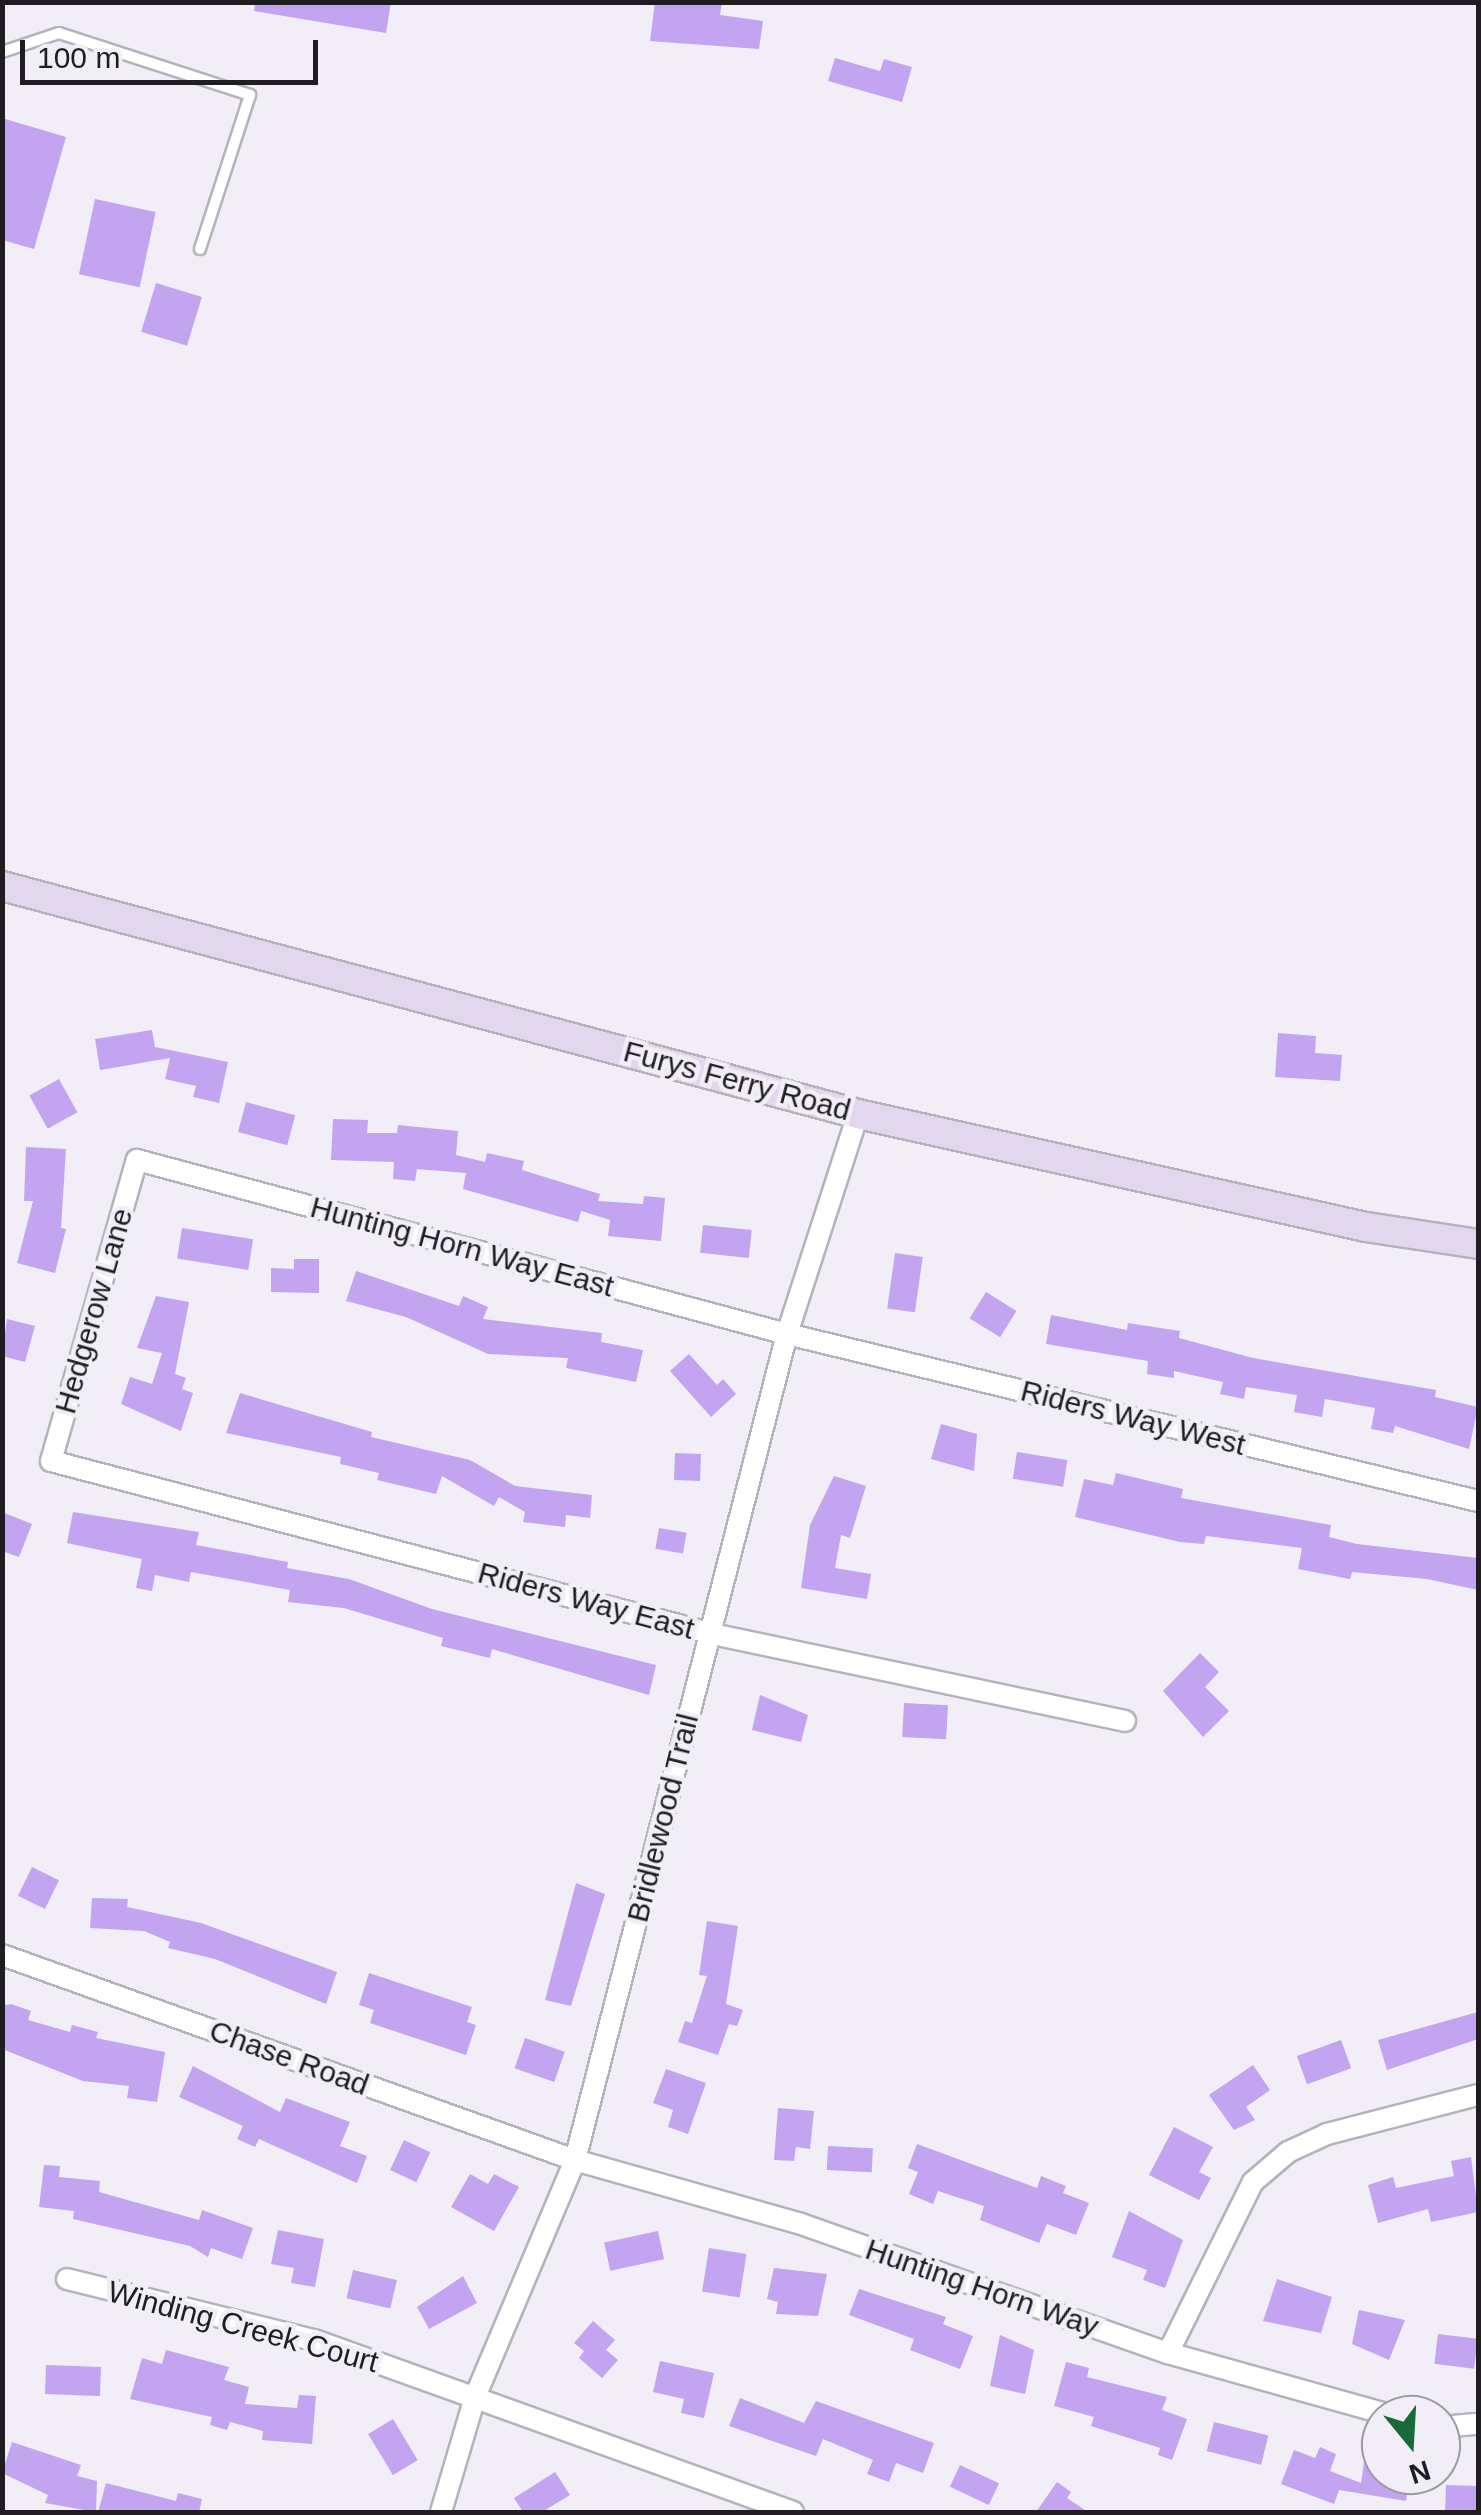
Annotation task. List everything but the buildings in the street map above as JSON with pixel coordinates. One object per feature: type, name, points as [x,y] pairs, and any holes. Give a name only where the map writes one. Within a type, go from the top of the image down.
[{"type":"main road","name":"Furys Ferry Road","points":[[2,886],[858,1114],[1366,1227],[1478,1244]]},
{"type":"street","name":"Bridlewood Trail","points":[[441,2512],[475,2397],[575,2160],[787,1334],[858,1114]]},
{"type":"street","name":"Hunting Horn Way East","points":[[137,1160],[787,1334]]},
{"type":"street","name":"Hedgerow Lane","points":[[51,1461],[137,1160]]},
{"type":"street","name":"Riders Way West","points":[[787,1334],[1478,1501]]},
{"type":"street","name":"Riders Way East","points":[[51,1461],[709,1633],[1124,1721]]},
{"type":"street","name":"Chase Road","points":[[2,1956],[575,2160]]},
{"type":"street","points":[[1168,2353],[1252,2182],[1288,2152],[1327,2134],[1478,2095]]},
{"type":"street","name":"Hunting Horn Way","points":[[575,2160],[802,2224],[1168,2353],[1361,2407]]},
{"type":"street","name":"Winding Creek Court","points":[[67,2279],[314,2340],[793,2512]]},
{"type":"lane","points":[[2,52],[58,34],[250,95],[200,249]]}]
